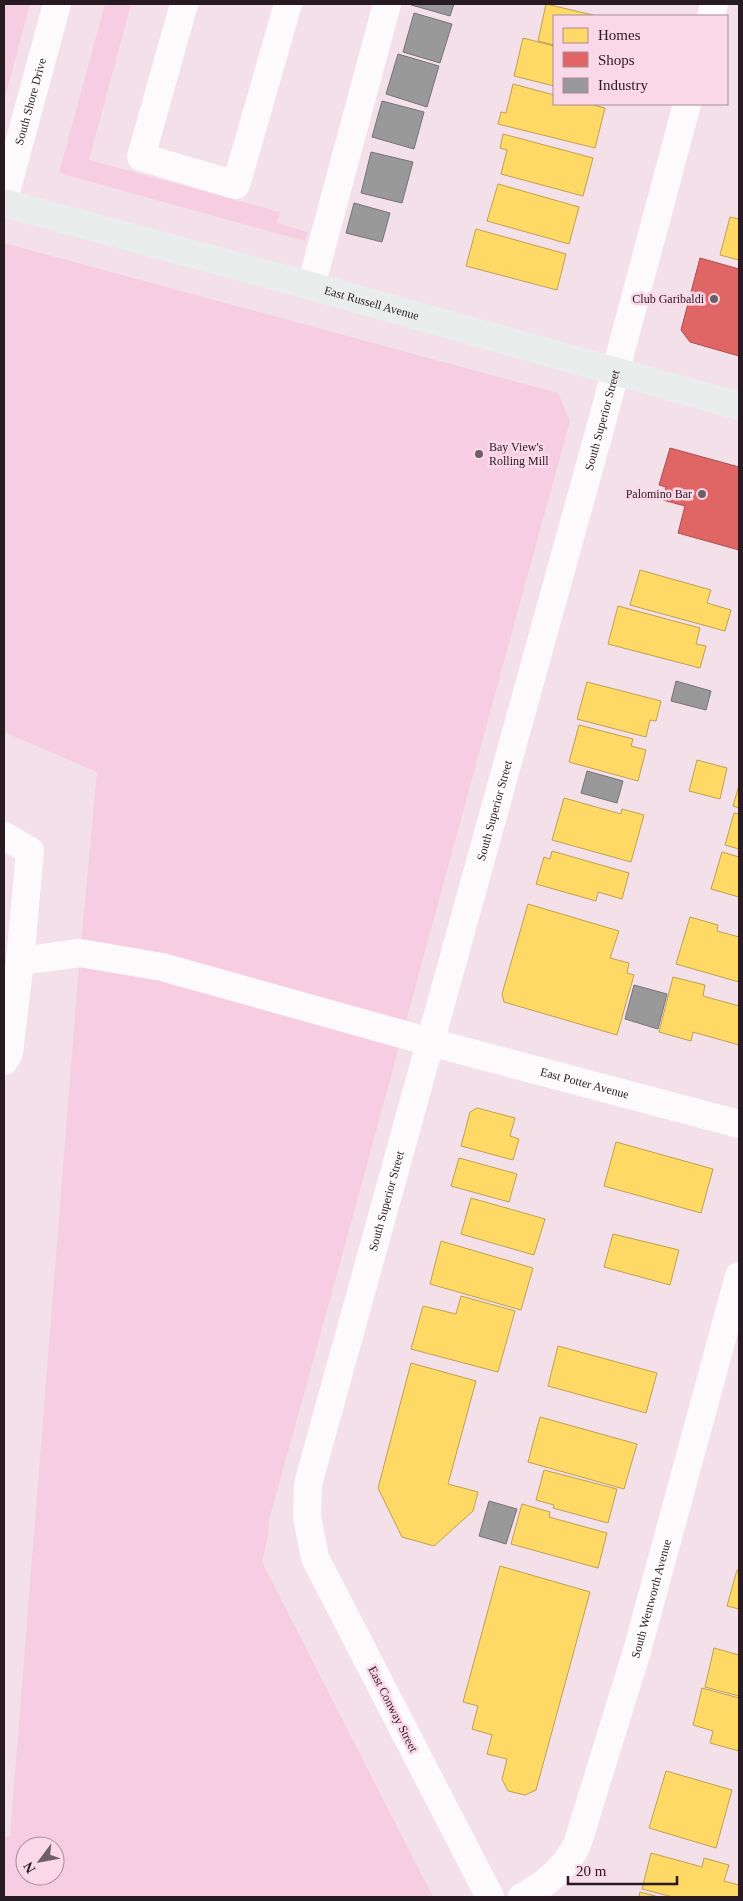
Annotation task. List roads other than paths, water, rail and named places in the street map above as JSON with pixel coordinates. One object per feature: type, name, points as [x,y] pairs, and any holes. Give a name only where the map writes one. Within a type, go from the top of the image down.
[{"type":"main road","name":"East Russell Avenue","points":[[4,203],[311,286],[739,406]]},
{"type":"street","name":"South Shore Drive","points":[[4,199],[57,4]]},
{"type":"street","points":[[184,4],[141,157],[236,184],[288,4]]},
{"type":"street","points":[[311,286],[387,4]]},
{"type":"street","name":"South Superior Street","points":[[307,1517],[308,1484],[615,372],[687,105]]},
{"type":"street","points":[[4,836],[30,851],[9,1053],[4,1061]]},
{"type":"street","name":"East Potter Avenue","points":[[20,961],[80,953],[162,967],[430,1042],[739,1124]]},
{"type":"street","name":"South Wentworth Avenue","points":[[522,1897],[544,1884],[559,1871],[569,1860],[577,1845],[637,1651],[739,1276]]},
{"type":"street","name":"East Conway Street","points":[[307,1517],[315,1558],[490,1897]]},
{"type":"place","name":"Club Garibaldi","points":[[714,299]]},
{"type":"place","name":"Bay View's Rolling Mill","points":[[479,454]]},
{"type":"place","name":"Palomino Bar","points":[[702,494]]}]
